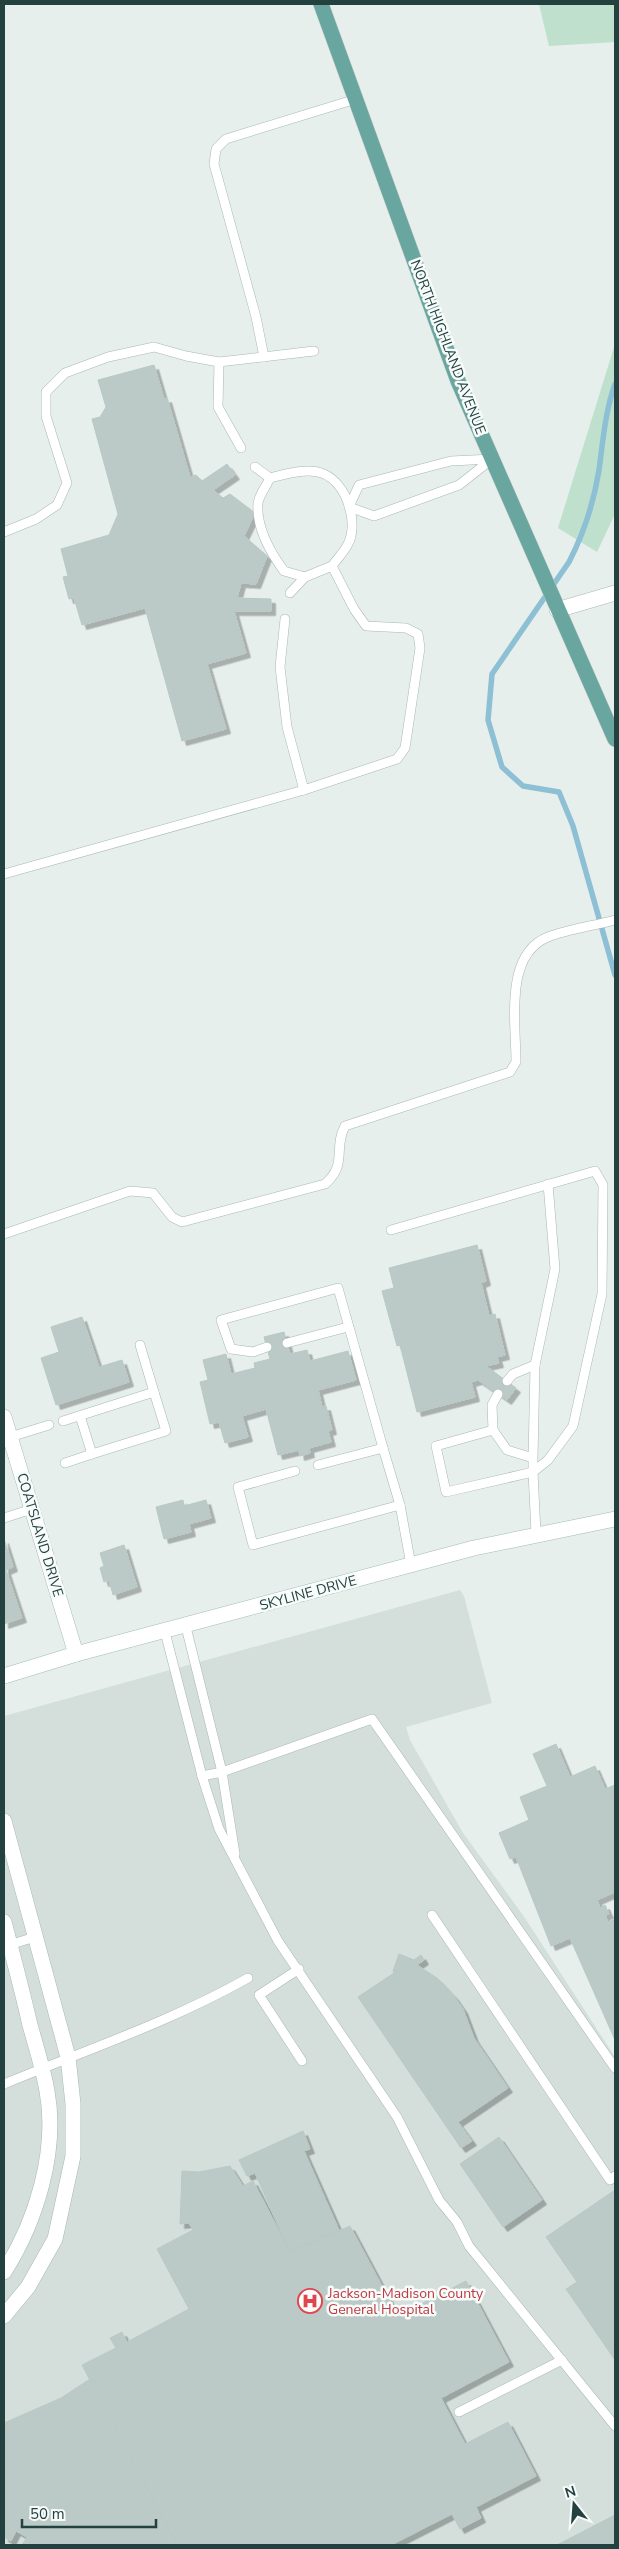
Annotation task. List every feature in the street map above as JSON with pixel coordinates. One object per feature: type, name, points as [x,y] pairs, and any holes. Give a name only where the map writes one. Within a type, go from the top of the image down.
[{"type":"main road","name":"NORTH HIGHLAND AVENUE","points":[[321,4],[458,381],[615,739]]},
{"type":"street","points":[[557,610],[615,593]]},
{"type":"street","name":"COATSLAND DRIVE","points":[[4,1416],[76,1654]]},
{"type":"street","name":"SKYLINE DRIVE","points":[[4,1676],[76,1654],[165,1632],[411,1565],[536,1533],[615,1519]]},
{"type":"street","points":[[4,1821],[68,2057],[73,2104],[73,2156],[55,2240],[28,2286],[4,2316]]},
{"type":"street","points":[[4,1922],[7,1946],[48,2093],[49,2120],[46,2161],[38,2201],[22,2242],[4,2272]]},
{"type":"lane","points":[[264,357],[253,308],[214,164],[216,149],[226,139],[356,100]]},
{"type":"lane","points":[[4,532],[36,519],[57,505],[67,483],[46,416],[46,392],[65,373],[108,357],[154,347],[218,362],[314,351]]},
{"type":"lane","points":[[218,362],[218,407],[241,448]]},
{"type":"lane","points":[[349,507],[359,485],[451,462],[492,460]]},
{"type":"lane","points":[[349,507],[374,516],[459,485],[492,460]]},
{"type":"lane","points":[[255,467],[270,478]]},
{"type":"lane","points":[[290,593],[305,577],[332,566],[348,544],[353,524],[342,488],[324,474],[300,471],[270,478],[258,501],[261,526],[270,552],[284,571],[305,577]]},
{"type":"lane","points":[[4,874],[304,790],[397,759],[405,748],[420,648],[418,634],[406,628],[366,626],[332,566]]},
{"type":"lane","points":[[285,618],[281,676],[286,728],[304,790]]},
{"type":"lane","points":[[4,1234],[130,1191],[153,1193],[172,1217],[182,1222],[325,1184],[336,1175],[340,1156],[340,1134],[345,1126],[510,1072],[516,1062],[516,978],[527,950],[547,937],[614,921]]},
{"type":"lane","points":[[391,1230],[594,1171],[603,1185],[602,1294],[573,1426],[548,1460],[533,1472],[446,1492],[436,1446],[493,1430]]},
{"type":"lane","points":[[536,1533],[533,1472],[534,1365],[554,1269],[548,1184]]},
{"type":"lane","points":[[267,1348],[252,1352],[231,1349],[221,1320],[338,1288],[400,1504],[411,1565]]},
{"type":"lane","points":[[287,1343],[348,1326]]},
{"type":"lane","points":[[65,1463],[166,1431],[140,1345]]},
{"type":"lane","points":[[507,1381],[512,1374],[534,1365]]},
{"type":"lane","points":[[63,1421],[154,1392]]},
{"type":"lane","points":[[498,1394],[492,1405],[493,1430],[507,1450],[534,1458]]},
{"type":"lane","points":[[80,1416],[92,1454]]},
{"type":"lane","points":[[10,1437],[49,1425]]},
{"type":"lane","points":[[318,1465],[383,1448]]},
{"type":"lane","points":[[295,1472],[238,1487],[253,1545],[400,1504]]},
{"type":"lane","points":[[4,1518],[32,1509]]},
{"type":"lane","points":[[186,1626],[222,1772],[233,1828],[236,1860]]},
{"type":"lane","points":[[165,1632],[202,1776],[219,1829],[278,1940],[397,2117],[439,2200],[457,2222],[468,2246],[615,2426]]},
{"type":"lane","points":[[202,1776],[222,1772],[372,1719],[615,2068]]},
{"type":"lane","points":[[432,1915],[610,2180],[615,2176]]},
{"type":"lane","points":[[7,1946],[35,1937]]},
{"type":"lane","points":[[299,1969],[259,1996],[302,2061]]},
{"type":"lane","points":[[4,2084],[68,2057],[110,2043],[203,2003],[248,1978]]},
{"type":"lane","points":[[459,2412],[562,2360]]},
{"type":"shaded area","name":"Jackson-Madison County General Hospital","points":[[460,1590],[464,1596],[492,1703],[406,1727],[410,1740],[463,1833],[523,1915],[615,2057],[615,2545],[4,2545],[4,1716]]},
{"type":"green space","points":[[539,4],[615,4],[615,42],[549,46]]},
{"type":"green space","points":[[615,344],[615,514],[597,552],[558,528]]},
{"type":"building","points":[[154,365],[164,399],[167,398],[190,477],[196,475],[202,481],[227,464],[235,475],[213,490],[223,498],[230,494],[255,513],[244,536],[267,556],[256,584],[241,583],[237,598],[271,599],[271,611],[234,611],[246,653],[207,664],[226,729],[182,741],[145,608],[82,625],[74,598],[69,599],[63,577],[68,576],[61,549],[109,535],[118,514],[92,419],[100,417],[106,407],[98,380]]},
{"type":"building","points":[[477,1245],[486,1281],[481,1283],[489,1316],[495,1314],[505,1355],[497,1357],[499,1363],[486,1366],[516,1388],[507,1400],[478,1380],[471,1382],[475,1397],[417,1412],[400,1345],[397,1346],[382,1291],[394,1288],[389,1268]]},
{"type":"building","points":[[82,1317],[99,1367],[122,1360],[129,1382],[56,1405],[41,1358],[59,1352],[51,1327]]},
{"type":"building","points":[[284,1332],[290,1354],[307,1350],[310,1361],[348,1351],[356,1380],[318,1390],[322,1407],[326,1406],[332,1430],[328,1431],[331,1442],[309,1448],[310,1453],[300,1456],[299,1450],[278,1455],[266,1409],[242,1416],[248,1437],[225,1443],[219,1422],[210,1424],[200,1382],[208,1380],[203,1360],[226,1354],[231,1374],[255,1368],[254,1363],[270,1359],[264,1337]]},
{"type":"building","points":[[183,1500],[184,1506],[206,1500],[211,1518],[189,1524],[191,1532],[164,1539],[156,1507]]},
{"type":"building","points":[[4,1539],[13,1567],[6,1570],[22,1618],[4,1624]]},
{"type":"building","points":[[124,1545],[137,1587],[113,1595],[109,1580],[104,1582],[100,1568],[104,1566],[100,1553]]},
{"type":"building","points":[[556,1744],[570,1777],[595,1766],[605,1789],[615,1785],[615,1892],[597,1900],[600,1908],[605,1905],[609,1914],[605,1915],[608,1922],[615,1919],[615,2040],[570,1938],[551,1946],[516,1857],[510,1859],[499,1833],[529,1820],[520,1797],[547,1786],[533,1754]]},
{"type":"building","points":[[399,1954],[414,1960],[421,1955],[424,1960],[417,1965],[437,1978],[454,1996],[463,2009],[474,2038],[508,2088],[458,2122],[472,2141],[461,2148],[358,1997],[394,1973]]},
{"type":"building","points":[[303,2131],[310,2149],[304,2151],[339,2230],[290,2252],[255,2173],[247,2176],[239,2160]]},
{"type":"building","points":[[499,2137],[542,2200],[503,2227],[460,2164]]},
{"type":"building","points":[[230,2166],[243,2186],[253,2181],[290,2252],[350,2226],[398,2316],[466,2281],[509,2362],[441,2398],[465,2444],[508,2422],[536,2476],[476,2507],[481,2518],[460,2529],[452,2514],[391,2545],[177,2545],[82,2365],[116,2348],[110,2338],[122,2332],[127,2342],[189,2309],[157,2249],[193,2230],[189,2223],[180,2224],[182,2171],[199,2172]]},
{"type":"building","points":[[615,2190],[615,2360],[566,2289],[577,2282],[546,2237]]},
{"type":"building","points":[[90,2379],[177,2545],[22,2545],[27,2537],[16,2531],[11,2541],[4,2537],[4,2423],[61,2398]]},
{"type":"building","points":[[615,2515],[615,2545],[557,2545]]},
{"type":"waterway","points":[[615,384],[603,437],[597,482],[583,529],[569,562],[492,674],[488,720],[502,767],[523,786],[559,792],[573,826],[615,975]]},
{"type":"place","name":"Jackson-Madison County General Hospital","points":[[310,2301]]}]
